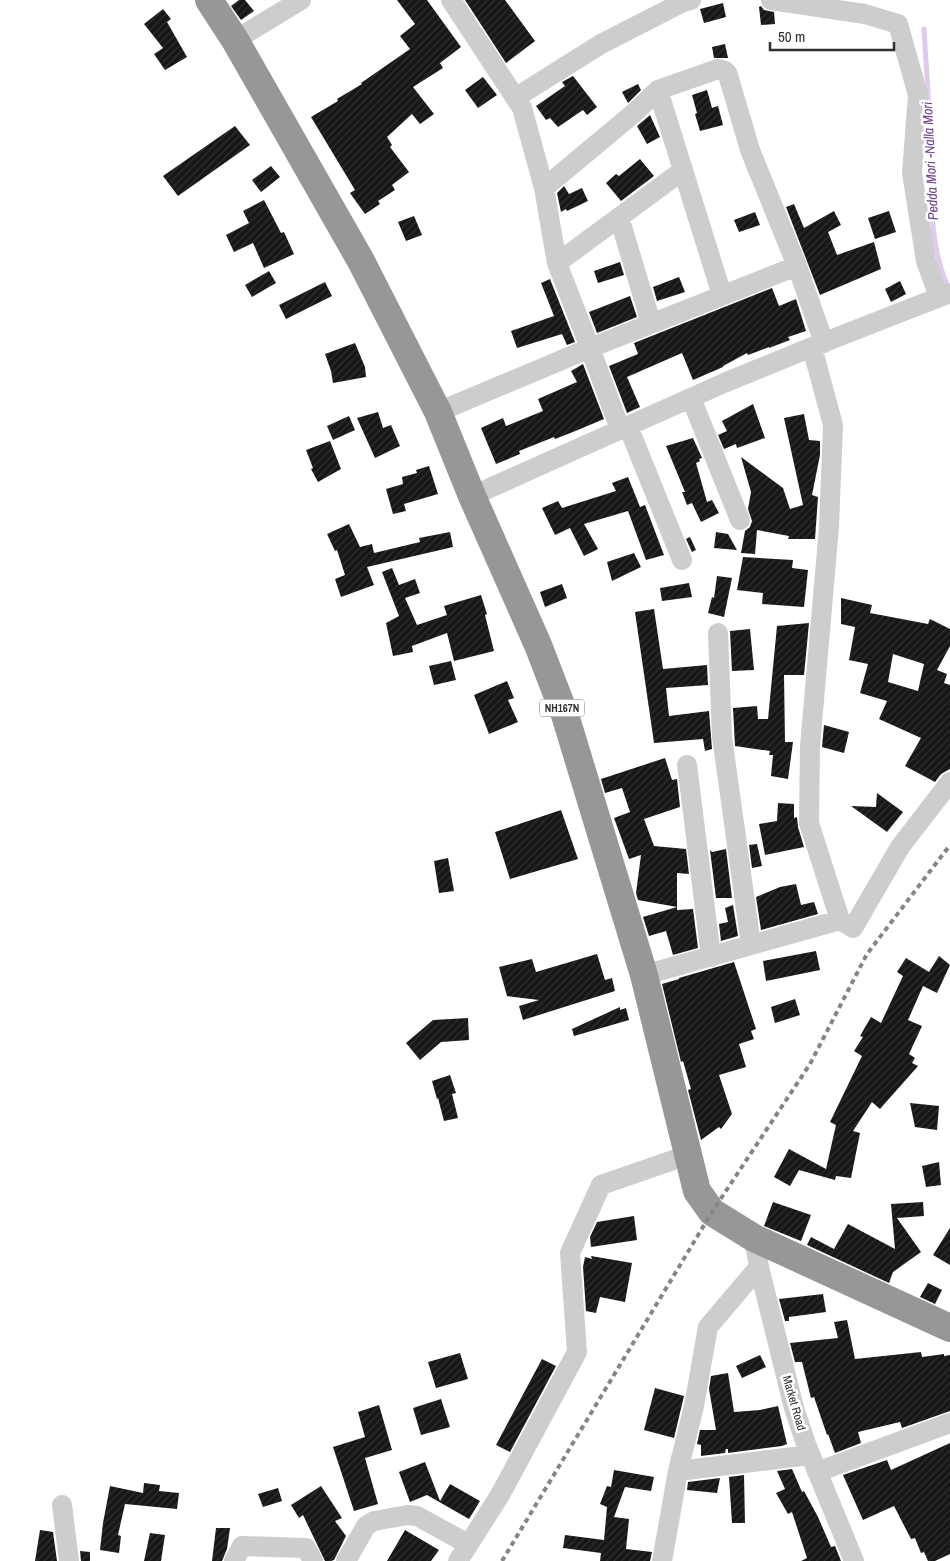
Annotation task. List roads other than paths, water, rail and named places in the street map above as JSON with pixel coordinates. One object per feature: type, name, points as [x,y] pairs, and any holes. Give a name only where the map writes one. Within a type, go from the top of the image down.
[{"type":"highway","name":"NH167N","points":[[209,0],[235,40],[361,262],[438,412],[472,496],[538,645],[565,715],[644,975],[697,1192],[712,1212],[754,1238],[950,1328]]},
{"type":"street","points":[[235,40],[271,8],[301,0]]},
{"type":"street","points":[[451,0],[522,108],[544,188],[557,263],[590,348],[682,560]]},
{"type":"street","points":[[515,98],[600,44],[683,2],[691,0]]},
{"type":"street","points":[[472,496],[691,398],[944,295],[926,261],[912,173],[918,95],[898,24],[865,14],[771,0]]},
{"type":"street","points":[[544,188],[634,114],[658,90],[718,69],[726,71],[750,150],[796,266],[818,345],[834,425],[829,527],[810,746],[809,823],[840,920],[853,928],[900,847],[950,782]]},
{"type":"street","points":[[658,90],[722,295]]},
{"type":"street","points":[[557,263],[682,171]]},
{"type":"street","points":[[619,217],[651,323]]},
{"type":"street","points":[[438,412],[651,323],[796,266]]},
{"type":"street","points":[[691,398],[740,520]]},
{"type":"street","points":[[718,633],[722,737],[751,945]]},
{"type":"street","points":[[687,765],[711,957]]},
{"type":"street","points":[[644,975],[840,920]]},
{"type":"street","points":[[346,1561],[366,1526],[374,1521],[408,1515],[418,1516],[463,1553],[500,1495],[577,1352],[570,1253],[602,1185],[688,1155]]},
{"type":"street","name":"Market Road","points":[[754,1238],[759,1267],[794,1408],[854,1561]]},
{"type":"street","points":[[662,1561],[678,1471],[694,1406],[708,1327],[759,1267]]},
{"type":"street","points":[[678,1471],[814,1463],[950,1422]]},
{"type":"street","points":[[62,1505],[69,1561]]},
{"type":"street","points":[[234,1561],[242,1546],[306,1548],[313,1561]]},
{"type":"waterway","name":"Pedda Mori -Nalla Mori","points":[[924,29],[929,107],[932,213],[937,252],[949,289]]},
{"type":"railway","points":[[502,1561],[712,1212],[810,1064],[867,954],[950,845]]}]
